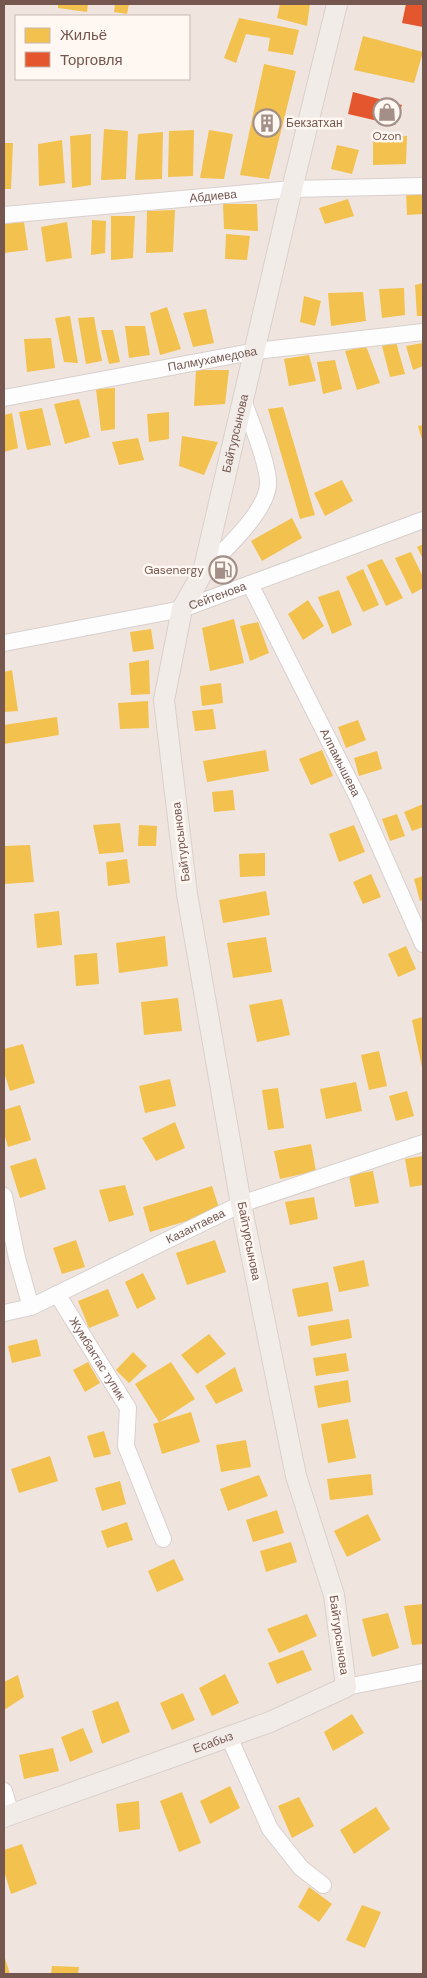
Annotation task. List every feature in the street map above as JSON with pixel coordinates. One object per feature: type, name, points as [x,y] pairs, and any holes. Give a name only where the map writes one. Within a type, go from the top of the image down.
[{"type":"main road","name":"Байтурсынова","points":[[337,4],[203,572],[182,609],[164,700],[187,894],[241,1204],[296,1476],[334,1595],[346,1687]]},
{"type":"main road","name":"Есабыз","points":[[8,1815],[270,1722],[346,1687]]},
{"type":"street","name":"Абдиева","points":[[4,215],[292,189],[423,186]]},
{"type":"street","name":"Палмухамедова","points":[[4,398],[256,351],[423,332]]},
{"type":"street","points":[[203,572],[257,514],[268,486],[264,460],[243,400]]},
{"type":"street","name":"Сейтенова","points":[[4,643],[182,609],[423,520]]},
{"type":"street","name":"Алпамышева","points":[[250,584],[358,800],[423,944]]},
{"type":"street","name":"Казантаева","points":[[4,1313],[31,1307],[241,1204],[423,1143]]},
{"type":"street","points":[[4,1196],[17,1258],[31,1307]]},
{"type":"street","name":"Жумбактас тупик","points":[[57,1294],[128,1408],[126,1446],[163,1540]]},
{"type":"street","name":"Есабыз","points":[[346,1687],[423,1672]]},
{"type":"street","points":[[229,1736],[270,1829],[301,1868],[323,1885]]},
{"type":"street","points":[[4,1791],[8,1815]]},
{"type":"shaded area","points":[[4,4],[423,4],[423,1974],[4,1974]]},
{"type":"building: Жильё","points":[[58,4],[88,4],[87,12],[58,8]]},
{"type":"building: Жильё","points":[[115,4],[129,4],[127,14],[114,12]]},
{"type":"building: Жильё","points":[[280,4],[310,4],[307,26],[277,18]]},
{"type":"building: Жильё","points":[[239,18],[299,30],[293,55],[268,51],[270,38],[246,34],[236,63],[224,58]]},
{"type":"building: Жильё","points":[[363,36],[423,52],[414,83],[354,70]]},
{"type":"building: Жильё","name":"Бекзатхан","points":[[264,64],[296,71],[269,179],[240,175]]},
{"type":"building: Жильё","points":[[104,129],[128,131],[126,179],[101,180]]},
{"type":"building: Жильё","points":[[194,130],[193,176],[168,177],[169,131]]},
{"type":"building: Жильё","points":[[209,130],[233,134],[224,179],[200,178]]},
{"type":"building: Жильё","points":[[163,132],[162,179],[135,180],[138,134]]},
{"type":"building: Жильё","points":[[91,134],[91,185],[72,188],[70,136]]},
{"type":"building: Жильё","points":[[373,134],[407,136],[406,164],[373,165]]},
{"type":"building: Жильё","points":[[62,140],[65,183],[39,186],[38,144]]},
{"type":"building: Жильё","points":[[4,143],[13,143],[11,189],[4,189]]},
{"type":"building: Жильё","points":[[337,145],[359,150],[352,174],[331,169]]},
{"type":"building: Жильё","points":[[406,193],[423,193],[423,214],[407,215]]},
{"type":"building: Жильё","points":[[348,199],[354,216],[325,224],[319,208]]},
{"type":"building: Жильё","points":[[223,204],[257,204],[258,231],[224,229]]},
{"type":"building: Жильё","points":[[175,210],[173,252],[146,253],[147,211]]},
{"type":"building: Жильё","points":[[111,216],[135,216],[133,258],[111,260]]},
{"type":"building: Жильё","points":[[92,220],[106,221],[105,253],[91,255]]},
{"type":"building: Жильё","points":[[24,222],[28,250],[4,253],[4,224]]},
{"type":"building: Жильё","points":[[67,222],[72,258],[46,262],[41,227]]},
{"type":"building: Жильё","points":[[226,234],[250,236],[247,260],[225,259]]},
{"type":"building: Жильё","points":[[423,283],[423,316],[417,316],[415,285]]},
{"type":"building: Жильё","points":[[404,288],[405,315],[382,318],[379,289]]},
{"type":"building: Жильё","points":[[363,292],[366,321],[331,326],[328,293]]},
{"type":"building: Жильё","points":[[304,296],[321,301],[315,326],[300,322]]},
{"type":"building: Жильё","points":[[167,307],[181,349],[160,355],[150,313]]},
{"type":"building: Жильё","points":[[206,309],[214,343],[193,347],[183,313]]},
{"type":"building: Жильё","points":[[70,316],[78,363],[64,362],[55,318]]},
{"type":"building: Жильё","points":[[94,317],[102,361],[86,364],[78,318]]},
{"type":"building: Жильё","points":[[125,326],[145,326],[150,355],[129,358]]},
{"type":"building: Жильё","points":[[101,330],[113,330],[120,362],[109,364]]},
{"type":"building: Жильё","points":[[51,338],[55,368],[27,372],[24,339]]},
{"type":"building: Жильё","points":[[396,342],[405,374],[390,377],[382,346]]},
{"type":"building: Жильё","points":[[423,343],[423,366],[413,370],[406,346]]},
{"type":"building: Жильё","points":[[366,346],[380,383],[357,390],[345,351]]},
{"type":"building: Жильё","points":[[309,355],[316,381],[289,386],[284,359]]},
{"type":"building: Жильё","points":[[335,360],[342,389],[323,394],[317,362]]},
{"type":"building: Жильё","points":[[196,370],[229,370],[225,404],[194,406]]},
{"type":"building: Жильё","points":[[115,388],[115,429],[101,431],[96,389]]},
{"type":"building: Жильё","points":[[79,399],[90,437],[65,444],[54,404]]},
{"type":"building: Жильё","points":[[283,407],[315,515],[300,519],[268,409]]},
{"type":"building: Жильё","points":[[42,408],[51,445],[27,450],[19,412]]},
{"type":"building: Жильё","points":[[169,412],[169,439],[149,442],[147,414]]},
{"type":"building: Жильё","points":[[12,413],[18,448],[4,452],[4,415]]},
{"type":"building: Жильё","points":[[423,425],[423,443],[418,426]]},
{"type":"building: Жильё","points":[[182,436],[218,442],[204,475],[179,466]]},
{"type":"building: Жильё","points":[[138,438],[144,460],[119,465],[112,442]]},
{"type":"building: Жильё","points":[[342,480],[353,501],[325,516],[314,493]]},
{"type":"building: Жильё","points":[[292,518],[302,538],[262,561],[251,541]]},
{"type":"building: Жильё","points":[[423,544],[423,559],[417,547]]},
{"type":"building: Жильё","points":[[411,552],[423,577],[423,588],[412,594],[395,558]]},
{"type":"building: Жильё","points":[[382,559],[403,598],[386,606],[367,565]]},
{"type":"building: Жильё","points":[[363,569],[379,605],[363,612],[346,577]]},
{"type":"building: Жильё","points":[[339,590],[352,625],[332,634],[318,597]]},
{"type":"building: Жильё","points":[[308,600],[324,626],[303,640],[288,614]]},
{"type":"building: Жильё","points":[[234,619],[244,663],[210,671],[202,628]]},
{"type":"building: Жильё","points":[[258,622],[269,653],[250,661],[240,626]]},
{"type":"building: Жильё","points":[[151,629],[154,649],[133,652],[130,632]]},
{"type":"building: Жильё","points":[[149,660],[150,694],[131,695],[129,663]]},
{"type":"building: Жильё","points":[[12,670],[18,711],[4,712],[4,672]]},
{"type":"building: Жильё","points":[[221,683],[223,703],[202,706],[200,686]]},
{"type":"building: Жильё","points":[[148,701],[149,728],[120,729],[118,703]]},
{"type":"building: Жильё","points":[[213,709],[216,729],[195,731],[192,711]]},
{"type":"building: Жильё","points":[[57,717],[59,735],[4,744],[4,725]]},
{"type":"building: Жильё","points":[[358,720],[366,740],[346,748],[338,727]]},
{"type":"building: Жильё","points":[[266,750],[269,771],[207,782],[203,761]]},
{"type":"building: Жильё","points":[[322,750],[333,776],[311,785],[299,759]]},
{"type":"building: Жильё","points":[[377,751],[382,769],[359,776],[354,758]]},
{"type":"building: Жильё","points":[[233,790],[235,810],[214,812],[212,792]]},
{"type":"building: Жильё","points":[[423,804],[423,827],[412,831],[404,812]]},
{"type":"building: Жильё","points":[[397,814],[405,836],[390,841],[382,819]]},
{"type":"building: Жильё","points":[[120,823],[124,852],[99,854],[93,825]]},
{"type":"building: Жильё","points":[[139,825],[157,826],[156,846],[138,846]]},
{"type":"building: Жильё","points":[[354,825],[365,852],[339,862],[329,834]]},
{"type":"building: Жильё","points":[[30,845],[34,882],[4,884],[4,846]]},
{"type":"building: Жильё","points":[[265,853],[265,876],[240,877],[239,854]]},
{"type":"building: Жильё","points":[[127,859],[130,883],[108,886],[106,862]]},
{"type":"building: Жильё","points":[[371,874],[381,897],[363,904],[353,882]]},
{"type":"building: Жильё","points":[[423,876],[423,900],[420,901],[414,879]]},
{"type":"building: Жильё","points":[[266,891],[270,915],[223,923],[219,900]]},
{"type":"building: Жильё","points":[[59,911],[62,945],[37,948],[34,914]]},
{"type":"building: Жильё","points":[[165,936],[168,966],[119,973],[116,943]]},
{"type":"building: Жильё","points":[[266,937],[272,972],[233,978],[227,943]]},
{"type":"building: Жильё","points":[[406,946],[416,969],[398,977],[388,954]]},
{"type":"building: Жильё","points":[[97,953],[99,984],[76,986],[74,955]]},
{"type":"building: Жильё","points":[[178,998],[182,1031],[144,1035],[141,1002]]},
{"type":"building: Жильё","points":[[282,999],[290,1035],[257,1042],[249,1005]]},
{"type":"building: Жильё","points":[[423,1017],[423,1067],[422,1067],[412,1020]]},
{"type":"building: Жильё","points":[[23,1044],[35,1083],[10,1091],[4,1072],[4,1049]]},
{"type":"building: Жильё","points":[[379,1051],[387,1086],[369,1090],[361,1055]]},
{"type":"building: Жильё","points":[[170,1079],[176,1106],[145,1113],[139,1086]]},
{"type":"building: Жильё","points":[[356,1082],[362,1111],[326,1119],[320,1089]]},
{"type":"building: Жильё","points":[[278,1088],[284,1128],[268,1130],[262,1090]]},
{"type":"building: Жильё","points":[[407,1091],[414,1116],[396,1121],[389,1096]]},
{"type":"building: Жильё","points":[[20,1105],[31,1140],[8,1147],[4,1133],[4,1110]]},
{"type":"building: Жильё","points":[[175,1122],[185,1148],[156,1161],[142,1138]]},
{"type":"building: Жильё","points":[[311,1144],[316,1171],[280,1179],[274,1151]]},
{"type":"building: Жильё","points":[[423,1156],[423,1185],[410,1187],[405,1159]]},
{"type":"building: Жильё","points":[[36,1158],[46,1189],[20,1198],[10,1166]]},
{"type":"building: Жильё","points":[[373,1171],[379,1203],[355,1207],[349,1175]]},
{"type":"building: Жильё","points":[[125,1185],[134,1215],[109,1222],[99,1190]]},
{"type":"building: Жильё","points":[[212,1186],[220,1211],[150,1232],[143,1207]]},
{"type":"building: Жильё","points":[[314,1197],[318,1219],[290,1225],[285,1202]]},
{"type":"building: Жильё","points":[[76,1240],[85,1267],[62,1274],[53,1248]]},
{"type":"building: Жильё","points":[[215,1240],[226,1272],[187,1285],[176,1253]]},
{"type":"building: Жильё","points":[[364,1260],[369,1286],[339,1292],[333,1267]]},
{"type":"building: Жильё","points":[[143,1273],[156,1299],[137,1309],[125,1282]]},
{"type":"building: Жильё","points":[[328,1282],[333,1311],[298,1317],[292,1289]]},
{"type":"building: Жильё","points":[[108,1289],[119,1316],[89,1328],[78,1301]]},
{"type":"building: Жильё","points":[[349,1319],[352,1338],[311,1346],[308,1326]]},
{"type":"building: Жильё","points":[[209,1334],[226,1354],[197,1374],[181,1355]]},
{"type":"building: Жильё","points":[[37,1339],[41,1356],[12,1363],[8,1346]]},
{"type":"building: Жильё","points":[[133,1352],[147,1366],[129,1383],[116,1370]]},
{"type":"building: Жильё","points":[[346,1353],[349,1371],[316,1376],[313,1358]]},
{"type":"building: Жильё","points":[[88,1362],[100,1383],[85,1392],[73,1370]]},
{"type":"building: Жильё","points":[[171,1362],[195,1399],[159,1422],[135,1384]]},
{"type":"building: Жильё","points":[[235,1367],[243,1391],[216,1404],[205,1386]]},
{"type":"building: Жильё","points":[[348,1380],[351,1402],[318,1408],[314,1386]]},
{"type":"building: Жильё","points":[[191,1412],[200,1442],[162,1454],[153,1424]]},
{"type":"building: Жильё","points":[[348,1419],[356,1458],[328,1463],[321,1424]]},
{"type":"building: Жильё","points":[[104,1431],[111,1454],[94,1458],[87,1436]]},
{"type":"building: Жильё","points":[[246,1440],[251,1467],[221,1472],[216,1445]]},
{"type":"building: Жильё","points":[[50,1456],[58,1481],[19,1493],[11,1469]]},
{"type":"building: Жильё","points":[[371,1474],[373,1495],[330,1500],[327,1479]]},
{"type":"building: Жильё","points":[[259,1475],[268,1496],[228,1511],[220,1489]]},
{"type":"building: Жильё","points":[[120,1481],[126,1504],[102,1511],[95,1488]]},
{"type":"building: Жильё","points":[[277,1510],[284,1533],[253,1542],[246,1520]]},
{"type":"building: Жильё","points":[[368,1514],[381,1540],[347,1557],[334,1531]]},
{"type":"building: Жильё","points":[[127,1522],[133,1540],[107,1548],[101,1531]]},
{"type":"building: Жильё","points":[[291,1542],[297,1562],[266,1572],[260,1551]]},
{"type":"building: Жильё","points":[[174,1559],[184,1580],[157,1592],[148,1571]]},
{"type":"building: Жильё","points":[[423,1604],[423,1644],[412,1645],[404,1606]]},
{"type":"building: Жильё","points":[[388,1613],[399,1648],[372,1657],[362,1619]]},
{"type":"building: Жильё","points":[[307,1614],[317,1636],[279,1653],[267,1629]]},
{"type":"building: Жильё","points":[[303,1650],[312,1670],[277,1684],[268,1663]]},
{"type":"building: Жильё","points":[[225,1674],[239,1703],[212,1716],[199,1688]]},
{"type":"building: Жильё","points":[[18,1675],[24,1697],[4,1710],[4,1682]]},
{"type":"building: Жильё","points":[[183,1693],[195,1720],[172,1730],[160,1703]]},
{"type":"building: Жильё","points":[[118,1701],[130,1732],[102,1744],[92,1711]]},
{"type":"building: Жильё","points":[[352,1714],[364,1733],[333,1751],[324,1732]]},
{"type":"building: Жильё","points":[[83,1728],[93,1752],[70,1762],[61,1737]]},
{"type":"building: Жильё","points":[[53,1748],[59,1771],[24,1779],[19,1755]]},
{"type":"building: Жильё","points":[[230,1786],[240,1808],[210,1824],[200,1801]]},
{"type":"building: Жильё","points":[[182,1792],[201,1843],[179,1852],[160,1801]]},
{"type":"building: Жильё","points":[[299,1797],[314,1826],[292,1838],[278,1806]]},
{"type":"building: Жильё","points":[[139,1801],[140,1829],[119,1832],[116,1804]]},
{"type":"building: Жильё","points":[[376,1807],[390,1829],[354,1854],[340,1830]]},
{"type":"building: Жильё","points":[[22,1844],[37,1884],[11,1894],[4,1871],[4,1850]]},
{"type":"building: Жильё","points":[[309,1887],[332,1904],[319,1922],[298,1907]]},
{"type":"building: Жильё","points":[[362,1905],[381,1912],[365,1948],[346,1940]]},
{"type":"building: Жильё","points":[[4,1955],[10,1974],[4,1974]]},
{"type":"building: Жильё","points":[[52,1966],[79,1967],[78,1974],[51,1974]]},
{"type":"building: Торговля","points":[[406,4],[423,4],[423,27],[402,23]]},
{"type":"building: Торговля","points":[[353,92],[402,105],[395,125],[348,114]]},
{"type":"place","name":"Ozon","points":[[387,112]]},
{"type":"place","name":"Бекзатхан","points":[[267,123]]},
{"type":"place","name":"Gasenergy","points":[[223,570]]}]
